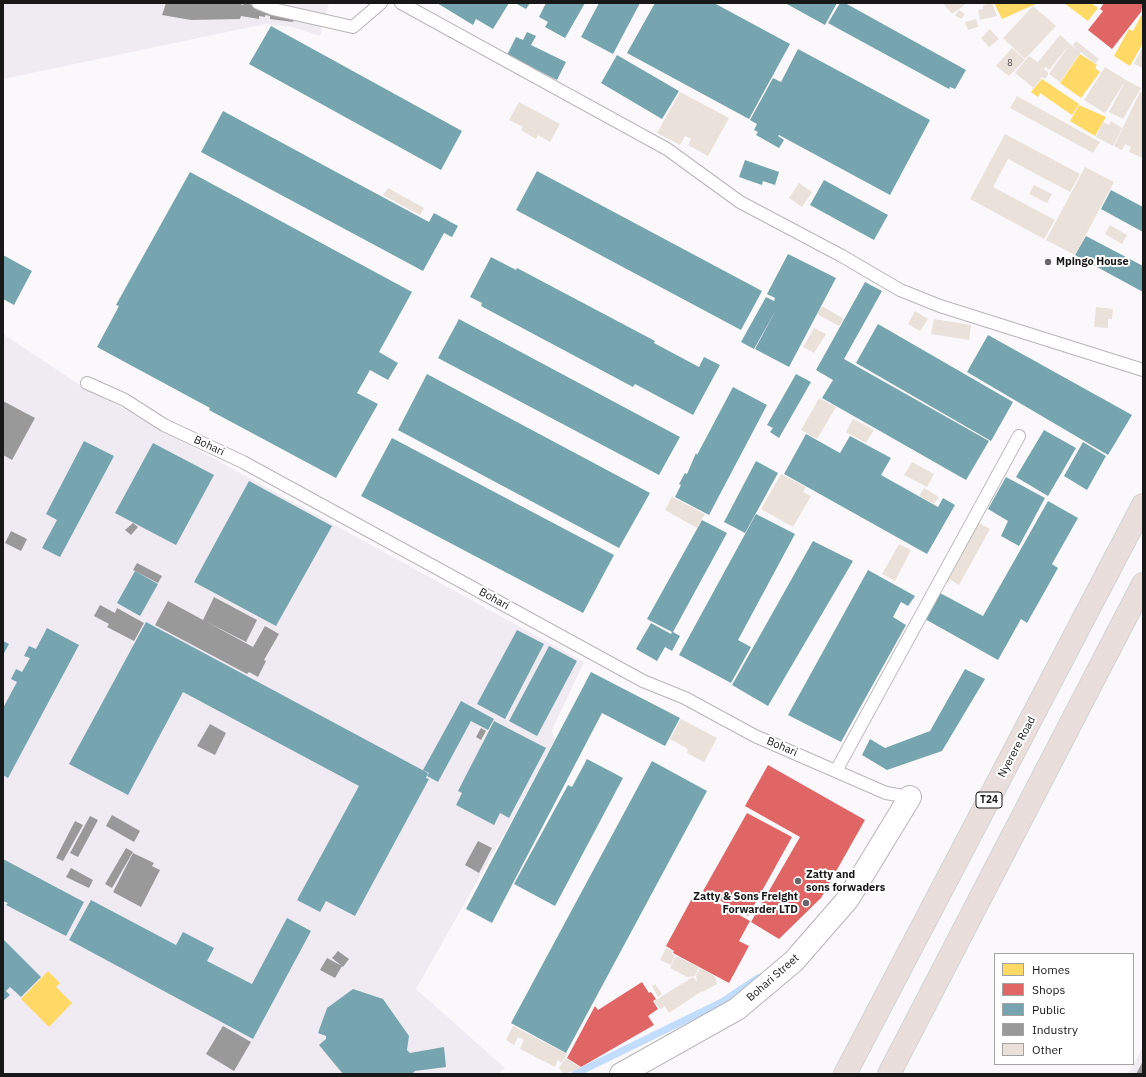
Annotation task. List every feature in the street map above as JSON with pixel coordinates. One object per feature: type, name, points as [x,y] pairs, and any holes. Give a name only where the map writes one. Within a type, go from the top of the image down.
[{"type":"highway","name":"Nyerere Road","points":[[845,1074],[1143,505]]},
{"type":"highway","points":[[889,1074],[1143,584]]},
{"type":"street","name":"Bohari Street","points":[[621,1074],[737,1009],[794,961],[848,899],[910,797]]},
{"type":"lane","points":[[258,3],[274,9],[353,28],[381,3]]},
{"type":"lane","points":[[401,3],[667,149],[740,202],[842,256],[900,290],[940,306],[1143,370]]},
{"type":"lane","name":"Bohari","points":[[87,383],[125,400],[164,425],[243,462],[642,681],[685,698],[755,736],[886,793],[910,797]]},
{"type":"lane","points":[[836,771],[1019,436]]},
{"type":"shaded area","points":[[3,3],[329,3],[320,36],[293,27],[265,24],[3,79]]},
{"type":"shaded area","points":[[3,334],[80,385],[584,662],[552,730],[554,741],[513,818],[416,989],[505,1068],[498,1074],[3,1074]]},
{"type":"shaded area","points":[[1143,1047],[1143,1074],[1128,1074]]},
{"type":"building: Homes","points":[[994,3],[1038,3],[1002,19]]},
{"type":"building: Homes","points":[[1064,3],[1091,3],[1098,8],[1088,21]]},
{"type":"building: Homes","points":[[1143,12],[1143,43],[1130,66],[1114,56],[1129,29],[1133,31]]},
{"type":"building: Homes","points":[[1080,54],[1097,65],[1095,68],[1100,72],[1081,98],[1060,83]]},
{"type":"building: Homes","points":[[1042,79],[1079,104],[1072,115],[1040,93],[1038,97],[1031,92]]},
{"type":"building: Homes","points":[[1079,105],[1106,117],[1095,136],[1070,121]]},
{"type":"building: Homes","points":[[48,971],[60,983],[56,987],[72,1003],[49,1027],[21,999]]},
{"type":"building: Shops","points":[[1104,3],[1143,3],[1141,12],[1112,49],[1088,30],[1103,11],[1100,9]]},
{"type":"building: Shops","points":[[768,765],[865,820],[821,898],[779,939],[751,922],[800,837],[745,806]]},
{"type":"building: Shops","points":[[747,813],[792,837],[748,916],[703,891]]},
{"type":"building: Shops","points":[[696,891],[750,921],[739,941],[749,946],[729,983],[673,953],[674,951],[666,946]]},
{"type":"building: Shops","points":[[642,982],[649,993],[651,992],[656,999],[653,1001],[658,1009],[648,1016],[654,1025],[581,1067],[567,1058],[595,1006],[598,1010]]},
{"type":"building: Public","points":[[437,3],[509,3],[493,29],[476,19],[473,25]]},
{"type":"building: Public","points":[[515,3],[530,3],[526,9]]},
{"type":"building: Public","points":[[546,3],[585,3],[565,38],[545,27],[548,22],[539,17]]},
{"type":"building: Public","points":[[599,3],[640,3],[613,54],[581,37]]},
{"type":"building: Public","points":[[655,3],[714,3],[790,44],[749,119],[627,53]]},
{"type":"building: Public","points":[[785,3],[837,3],[825,25]]},
{"type":"building: Public","points":[[840,3],[845,3],[966,70],[955,89],[950,87],[949,89],[828,23]]},
{"type":"building: Public","points":[[271,26],[462,131],[441,170],[249,64]]},
{"type":"building: Public","points":[[527,32],[536,36],[531,45],[566,62],[557,80],[507,55],[516,37],[523,40]]},
{"type":"building: Public","points":[[798,49],[930,120],[890,195],[779,135],[778,136],[784,140],[779,148],[756,135],[758,132],[754,130],[757,124],[750,120],[773,78],[781,82]]},
{"type":"building: Public","points":[[617,55],[679,91],[662,119],[601,83]]},
{"type":"building: Public","points":[[223,111],[429,222],[434,213],[458,226],[452,237],[444,233],[423,271],[201,152]]},
{"type":"building: Public","points":[[745,160],[779,172],[775,185],[763,181],[762,185],[739,177]]},
{"type":"building: Public","points":[[537,171],[762,291],[741,330],[516,210]]},
{"type":"building: Public","points":[[190,172],[412,292],[379,352],[398,363],[388,380],[370,370],[357,393],[378,404],[336,478],[209,410],[210,408],[97,347],[119,306],[116,305]]},
{"type":"building: Public","points":[[824,180],[888,215],[874,240],[810,205]]},
{"type":"building: Public","points":[[1111,190],[1143,207],[1143,232],[1101,209]]},
{"type":"building: Public","points":[[1086,236],[1143,266],[1143,292],[1075,255]]},
{"type":"building: Public","points":[[788,254],[836,278],[789,367],[755,349],[776,310],[754,349],[741,342],[766,297],[774,301],[775,298],[767,294]]},
{"type":"building: Public","points":[[3,255],[32,271],[14,305],[3,299]]},
{"type":"building: Public","points":[[491,257],[516,270],[517,268],[655,341],[654,343],[699,367],[704,357],[720,365],[693,415],[635,384],[633,387],[481,306],[482,303],[470,297]]},
{"type":"building: Public","points":[[865,282],[882,291],[844,359],[989,441],[966,480],[822,398],[833,380],[816,370]]},
{"type":"building: Public","points":[[459,319],[680,437],[659,475],[438,358]]},
{"type":"building: Public","points":[[878,324],[1013,402],[991,441],[856,363]]},
{"type":"building: Public","points":[[988,335],[1132,415],[1108,455],[967,372]]},
{"type":"building: Public","points":[[427,374],[650,493],[619,548],[398,430]]},
{"type":"building: Public","points":[[796,374],[811,382],[779,438],[770,432],[773,428],[767,425]]},
{"type":"building: Public","points":[[733,387],[767,405],[709,515],[675,497],[681,485],[679,484],[685,473],[687,474],[696,453],[697,455]]},
{"type":"building: Public","points":[[1044,430],[1076,448],[1048,496],[1016,477]]},
{"type":"building: Public","points":[[806,434],[840,453],[850,436],[891,458],[881,475],[938,507],[943,498],[955,505],[927,554],[784,474]]},
{"type":"building: Public","points":[[392,438],[614,555],[583,613],[361,496]]},
{"type":"building: Public","points":[[84,441],[114,456],[60,557],[42,548],[57,520],[46,514]]},
{"type":"building: Public","points":[[1083,442],[1106,456],[1087,490],[1064,476]]},
{"type":"building: Public","points":[[153,443],[214,475],[176,545],[115,513]]},
{"type":"building: Public","points":[[756,461],[778,473],[745,533],[724,522]]},
{"type":"building: Public","points":[[1006,477],[1045,498],[1019,546],[1001,536],[1008,521],[988,509]]},
{"type":"building: Public","points":[[249,481],[332,526],[276,626],[194,582]]},
{"type":"building: Public","points":[[1048,501],[1078,518],[1052,564],[1058,568],[1027,623],[1021,619],[998,660],[925,619],[940,593],[983,616]]},
{"type":"building: Public","points":[[756,514],[795,534],[738,640],[751,647],[731,683],[679,655]]},
{"type":"building: Public","points":[[702,520],[727,533],[673,632],[680,636],[672,651],[665,647],[657,661],[636,649],[651,623],[671,634],[672,632],[647,619]]},
{"type":"building: Public","points":[[813,541],[853,561],[768,706],[732,685]]},
{"type":"building: Public","points":[[868,570],[915,596],[908,606],[901,602],[893,617],[906,625],[841,742],[788,715]]},
{"type":"building: Public","points":[[135,571],[158,584],[140,616],[117,603]]},
{"type":"building: Public","points":[[146,622],[428,773],[426,778],[429,779],[355,916],[326,901],[320,912],[297,900],[359,786],[183,692],[128,795],[69,764]]},
{"type":"building: Public","points":[[47,628],[79,645],[8,778],[3,775],[3,708],[17,682],[11,679],[16,669],[22,672],[30,658],[24,656],[29,646],[36,649]]},
{"type":"building: Public","points":[[517,630],[544,644],[505,719],[477,704]]},
{"type":"building: Public","points":[[3,641],[9,644],[3,655]]},
{"type":"building: Public","points":[[549,646],[577,661],[537,736],[509,721]]},
{"type":"building: Public","points":[[965,669],[985,679],[942,751],[887,770],[862,755],[870,739],[885,748],[930,731]]},
{"type":"building: Public","points":[[591,672],[680,718],[665,746],[602,713],[492,923],[466,909]]},
{"type":"building: Public","points":[[461,701],[494,719],[488,730],[471,721],[438,782],[427,776],[429,773],[423,770]]},
{"type":"building: Public","points":[[494,721],[546,748],[509,818],[500,813],[494,825],[456,805],[462,793],[458,791]]},
{"type":"building: Public","points":[[587,759],[623,778],[555,906],[514,884],[568,785],[572,787]]},
{"type":"building: Public","points":[[652,761],[707,791],[566,1053],[511,1023]]},
{"type":"building: Public","points":[[3,859],[84,902],[66,936],[6,905],[8,903],[3,901]]},
{"type":"building: Public","points":[[91,900],[176,945],[183,932],[214,948],[207,961],[252,984],[287,918],[311,931],[253,1039],[69,940]]},
{"type":"building: Public","points":[[3,939],[41,977],[21,997],[10,987],[6,991],[10,995],[3,1001]]},
{"type":"building: Public","points":[[353,989],[383,999],[409,1036],[407,1050],[410,1053],[444,1047],[446,1067],[415,1071],[412,1074],[343,1074],[319,1045],[326,1039],[326,1036],[318,1033],[327,1008]]},
{"type":"building: Industry","points":[[166,3],[238,3],[243,5],[244,3],[295,14],[293,22],[270,19],[270,16],[265,15],[265,17],[259,16],[259,19],[241,16],[240,19],[191,20],[162,15]]},
{"type":"building: Industry","points":[[3,401],[35,418],[12,460],[3,455]]},
{"type":"building: Industry","points":[[133,523],[138,527],[131,535],[125,530]]},
{"type":"building: Industry","points":[[11,531],[27,539],[21,551],[5,543]]},
{"type":"building: Industry","points":[[137,563],[162,576],[158,583],[133,570]]},
{"type":"building: Industry","points":[[214,597],[257,620],[246,642],[203,620]]},
{"type":"building: Industry","points":[[168,601],[253,647],[265,626],[279,634],[264,660],[266,661],[258,677],[249,672],[247,674],[155,625]]},
{"type":"building: Industry","points":[[100,605],[115,613],[117,608],[144,623],[134,641],[107,627],[109,624],[94,616]]},
{"type":"building: Industry","points":[[210,724],[226,733],[215,755],[197,746]]},
{"type":"building: Industry","points":[[481,728],[486,731],[481,740],[476,737]]},
{"type":"building: Industry","points":[[112,815],[140,831],[134,842],[106,826]]},
{"type":"building: Industry","points":[[90,816],[98,820],[78,857],[70,853]]},
{"type":"building: Industry","points":[[75,821],[83,825],[63,861],[56,858]]},
{"type":"building: Industry","points":[[478,841],[492,848],[479,873],[465,865]]},
{"type":"building: Industry","points":[[126,848],[133,852],[112,888],[105,884]]},
{"type":"building: Industry","points":[[133,853],[154,863],[152,866],[160,870],[141,907],[113,892]]},
{"type":"building: Industry","points":[[71,868],[93,880],[89,888],[66,877]]},
{"type":"building: Industry","points":[[338,951],[349,959],[343,967],[332,958]]},
{"type":"building: Industry","points":[[327,958],[342,966],[335,978],[320,970]]},
{"type":"building: Industry","points":[[223,1026],[251,1042],[234,1071],[206,1054]]},
{"type":"building: Industry","points":[[1143,1061],[1143,1074],[1136,1074]]},
{"type":"building: Other","points":[[943,3],[967,3],[952,14]]},
{"type":"building: Other","points":[[992,3],[997,16],[980,20],[978,10],[983,9],[983,5]]},
{"type":"building: Other","points":[[1033,6],[1056,26],[1025,59],[1003,38]]},
{"type":"building: Other","points":[[959,10],[965,14],[961,19],[955,15]]},
{"type":"building: Other","points":[[976,19],[978,27],[968,30],[965,22]]},
{"type":"building: Other","points":[[990,29],[999,39],[989,47],[981,38]]},
{"type":"building: Other","points":[[1060,35],[1070,44],[1049,70],[1046,67],[1044,69],[1048,72],[1048,75],[1045,79],[1042,77],[1034,88],[1015,73],[1029,56],[1039,63],[1038,62]]},
{"type":"building: Other","points":[[1076,41],[1099,59],[1095,64],[1081,52],[1060,82],[1049,74],[1070,44],[1079,51],[1073,45]]},
{"type":"building: Other","points":[[1143,46],[1143,68],[1134,64]]},
{"type":"building: Other","points":[[1012,48],[1025,60],[1009,76],[996,66]]},
{"type":"building: Other","points":[[1105,67],[1126,80],[1105,113],[1084,100]]},
{"type":"building: Other","points":[[1126,80],[1141,88],[1123,119],[1109,112]]},
{"type":"building: Other","points":[[680,92],[729,118],[708,156],[688,145],[691,139],[685,136],[680,145],[657,133]]},
{"type":"building: Other","points":[[1140,92],[1143,93],[1143,158],[1129,152],[1131,147],[1125,144],[1122,150],[1114,146]]},
{"type":"building: Other","points":[[1017,96],[1100,142],[1093,153],[1010,108]]},
{"type":"building: Other","points":[[519,102],[560,124],[550,142],[538,135],[536,139],[521,130],[523,127],[509,120]]},
{"type":"building: Other","points":[[1111,121],[1122,128],[1113,146],[1096,137],[1103,122],[1109,125]]},
{"type":"building: Other","points":[[1005,134],[1080,174],[1070,192],[1008,159],[993,187],[1055,220],[1044,239],[970,199]]},
{"type":"building: Other","points":[[1085,167],[1114,182],[1075,255],[1046,240]]},
{"type":"building: Other","points":[[799,183],[812,192],[802,207],[789,198]]},
{"type":"building: Other","points":[[1034,185],[1052,194],[1047,203],[1029,194]]},
{"type":"building: Other","points":[[388,188],[424,208],[420,215],[383,195]]},
{"type":"building: Other","points":[[1110,225],[1127,235],[1122,244],[1105,234]]},
{"type":"building: Other","points":[[822,306],[844,319],[839,326],[817,314]]},
{"type":"building: Other","points":[[1096,307],[1113,309],[1112,319],[1108,319],[1108,328],[1094,327]]},
{"type":"building: Other","points":[[915,311],[928,319],[920,331],[908,324]]},
{"type":"building: Other","points":[[934,319],[971,325],[969,340],[931,334]]},
{"type":"building: Other","points":[[814,328],[826,334],[814,353],[803,347]]},
{"type":"building: Other","points":[[819,398],[836,407],[817,439],[801,430]]},
{"type":"building: Other","points":[[853,419],[874,430],[866,443],[846,432]]},
{"type":"building: Other","points":[[912,462],[934,474],[927,487],[904,475]]},
{"type":"building: Other","points":[[781,474],[806,487],[803,492],[811,496],[793,527],[761,509]]},
{"type":"building: Other","points":[[924,488],[939,497],[934,504],[919,496]]},
{"type":"building: Other","points":[[672,497],[705,514],[697,528],[665,510]]},
{"type":"building: Other","points":[[977,522],[990,529],[959,585],[949,579],[950,583],[945,581]]},
{"type":"building: Other","points":[[899,544],[911,550],[895,581],[882,574]]},
{"type":"building: Other","points":[[681,719],[717,738],[704,762],[687,753],[688,749],[670,739]]},
{"type":"building: Other","points":[[666,948],[673,951],[672,954],[675,955],[671,965],[660,960]]},
{"type":"building: Other","points":[[676,956],[699,967],[695,976],[687,977],[670,968]]},
{"type":"building: Other","points":[[700,968],[715,976],[717,984],[703,992],[702,991],[669,1013],[665,1006],[660,1009],[654,1001],[693,977],[697,982],[696,975]]},
{"type":"building: Other","points":[[655,984],[662,994],[658,997],[652,986]]},
{"type":"building: Other","points":[[513,1026],[567,1054],[562,1063],[558,1060],[555,1067],[520,1049],[524,1040],[518,1037],[514,1045],[506,1040]]},
{"type":"building: Other","points":[[566,1058],[581,1068],[564,1074],[559,1068]]},
{"type":"waterway","points":[[575,1074],[722,1002],[758,978]]},
{"type":"place","name":"Mpingo House","points":[[1048,262]]},
{"type":"place","name":"Zatty and sons forwaders","points":[[798,881]]},
{"type":"place","name":"Zatty & Sons Freight Forwarder LTD","points":[[806,903]]}]
